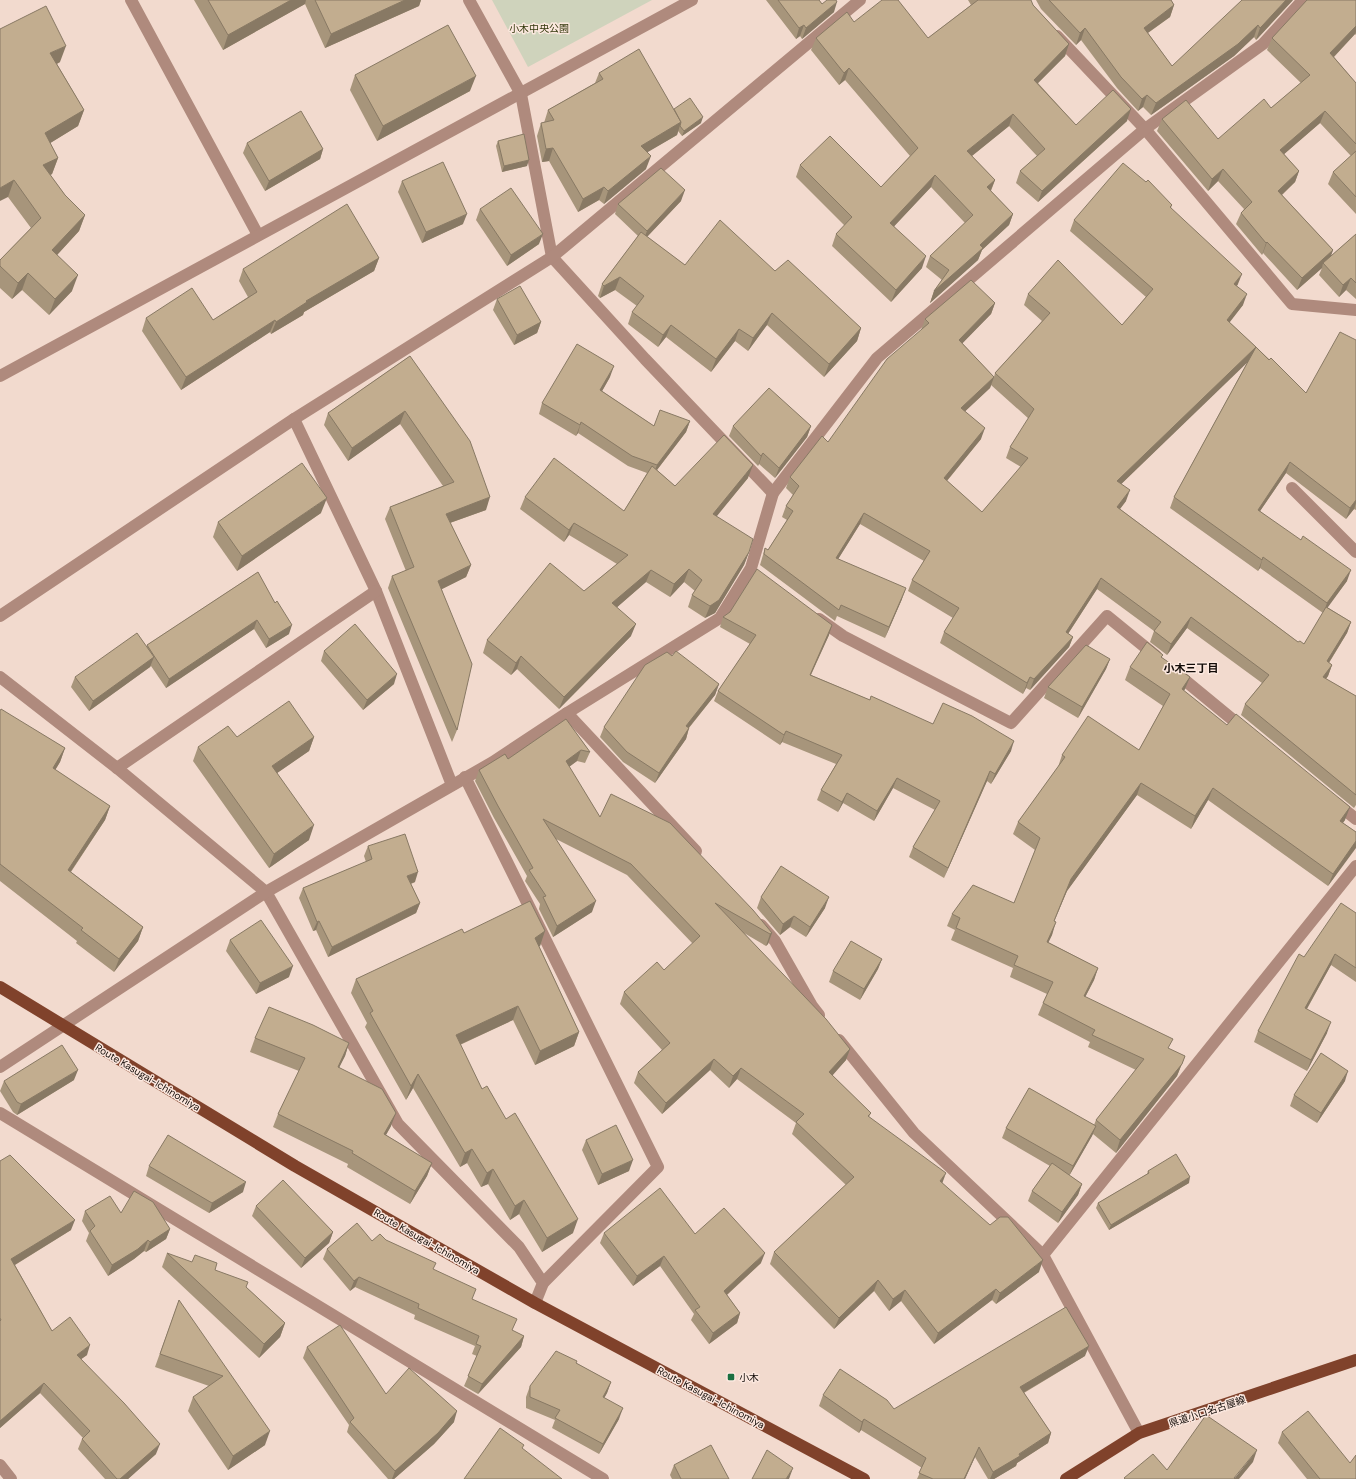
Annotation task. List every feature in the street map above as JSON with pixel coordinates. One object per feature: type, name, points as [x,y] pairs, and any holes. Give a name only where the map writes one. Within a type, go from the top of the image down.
[{"type":"main road","name":"Route Kasugai-Ichinomiya","points":[[0,987],[295,1166],[535,1303],[864,1479]]},
{"type":"main road","name":"県道小口名古屋線","points":[[1066,1479],[1139,1433],[1356,1360]]},
{"type":"street","points":[[130,0],[258,235]]},
{"type":"street","points":[[469,0],[521,94],[552,257],[645,359],[773,493]]},
{"type":"street","points":[[0,376],[692,0]]},
{"type":"street","points":[[0,616],[294,419],[552,257],[860,0]]},
{"type":"street","points":[[0,1067],[266,892],[493,762],[567,713],[720,618],[751,568],[773,493],[877,358],[1145,129],[1263,44],[1303,0]]},
{"type":"street","points":[[1046,25],[1145,129],[1292,304],[1356,310]]},
{"type":"street","points":[[294,419],[376,591],[452,785]]},
{"type":"street","points":[[1292,488],[1356,552]]},
{"type":"street","points":[[751,568],[763,577]]},
{"type":"street","points":[[117,768],[376,591]]},
{"type":"street","points":[[812,613],[843,636],[1011,723],[1107,616],[1253,736]]},
{"type":"street","points":[[0,678],[117,768],[266,892],[398,1124],[519,1247],[543,1283]]},
{"type":"street","points":[[567,713],[703,858]]},
{"type":"street","points":[[465,777],[658,1167],[543,1283],[535,1303]]},
{"type":"street","points":[[1326,795],[1356,819]]},
{"type":"street","points":[[1043,1255],[1356,866]]},
{"type":"street","points":[[754,916],[775,941],[812,1006],[914,1133],[1043,1255],[1139,1433]]},
{"type":"street","points":[[3,1118],[603,1479]]},
{"type":"street","points":[[0,1465],[11,1479]]},
{"type":"green space","name":"小木中央公園","points":[[492,0],[652,0],[528,67]]},
{"type":"building","points":[[208,0],[291,0],[228,35]]},
{"type":"building","points":[[315,0],[405,0],[331,34]]},
{"type":"building","points":[[778,0],[819,0],[822,4],[827,0],[836,0],[837,2],[806,28],[804,25],[799,28]]},
{"type":"building","points":[[882,0],[898,0],[928,38],[978,0],[1031,0],[1033,5],[1069,44],[1034,80],[1076,125],[1113,90],[1131,109],[1042,191],[1020,171],[1045,149],[1013,114],[967,151],[995,180],[987,187],[1013,214],[980,245],[983,248],[934,291],[949,270],[930,256],[973,215],[935,175],[890,223],[926,256],[896,290],[836,234],[852,217],[800,165],[830,136],[881,187],[918,148],[849,68],[844,73],[816,38],[847,12],[854,22]]},
{"type":"building","points":[[1049,0],[1171,0],[1174,5],[1144,28],[1172,66],[1242,0],[1286,0],[1260,28],[1258,25],[1238,44],[1156,103],[1147,95],[1142,99],[1121,77],[1085,28],[1080,33]]},
{"type":"building","points":[[1307,0],[1356,0],[1356,26],[1330,53],[1356,83],[1356,144],[1325,111],[1280,150],[1299,171],[1278,191],[1333,250],[1302,278],[1267,242],[1266,243],[1241,213],[1252,202],[1223,169],[1212,179],[1162,119],[1186,100],[1218,139],[1264,99],[1271,108],[1310,75],[1272,38]]},
{"type":"building","points":[[46,6],[66,46],[50,53],[84,110],[45,133],[58,158],[43,165],[65,195],[85,215],[52,250],[78,275],[55,299],[28,273],[18,283],[0,266],[0,260],[41,218],[14,180],[0,188],[0,29]]},
{"type":"building","points":[[448,25],[476,76],[383,126],[355,75]]},
{"type":"building","points":[[639,49],[681,122],[641,146],[651,156],[608,191],[604,187],[583,199],[553,148],[546,149],[541,123],[554,120],[548,110],[603,79],[599,73]]},
{"type":"building","points":[[690,98],[703,117],[684,131],[680,126],[681,122],[674,109]]},
{"type":"building","points":[[301,111],[323,149],[269,181],[247,143]]},
{"type":"building","points":[[524,134],[529,160],[504,166],[498,141]]},
{"type":"building","points":[[1356,151],[1356,197],[1333,172]]},
{"type":"building","points":[[443,162],[467,214],[426,232],[402,181]]},
{"type":"building","points":[[1123,163],[1146,182],[1148,180],[1172,205],[1170,207],[1242,274],[1234,284],[1247,294],[1227,320],[1256,347],[1117,481],[1130,490],[1117,507],[1298,642],[1300,641],[1304,644],[1326,607],[1351,622],[1327,661],[1332,665],[1323,677],[1356,696],[1356,795],[1245,704],[1269,675],[1191,617],[1171,644],[1154,631],[1161,622],[1101,578],[1066,632],[1073,637],[1034,679],[1030,677],[1027,683],[944,632],[959,608],[912,580],[930,551],[864,513],[836,558],[906,588],[889,627],[841,605],[839,610],[764,554],[765,548],[768,550],[793,511],[786,506],[799,486],[790,477],[822,436],[828,442],[887,359],[929,323],[925,319],[971,280],[995,303],[959,340],[994,377],[961,408],[985,428],[944,478],[982,512],[1028,458],[1010,447],[1034,409],[995,373],[1050,313],[1028,294],[1058,260],[1122,325],[1153,289],[1074,220]]},
{"type":"building","points":[[661,168],[685,190],[647,231],[618,204]]},
{"type":"building","points":[[511,188],[543,234],[511,255],[480,209]]},
{"type":"building","points":[[347,204],[379,258],[306,301],[307,302],[276,322],[275,320],[186,377],[146,318],[192,288],[213,320],[257,292],[243,269]]},
{"type":"building","points":[[720,220],[775,271],[788,260],[861,328],[829,364],[772,313],[753,338],[739,329],[716,359],[671,325],[663,335],[632,312],[644,296],[620,277],[604,286],[602,284],[641,232],[685,265]]},
{"type":"building","points":[[1356,234],[1356,283],[1351,278],[1343,285],[1323,263]]},
{"type":"building","points":[[520,286],[541,322],[517,335],[497,299]]},
{"type":"building","points":[[1340,332],[1356,340],[1356,500],[1350,508],[1290,462],[1258,510],[1301,540],[1303,536],[1351,570],[1327,603],[1263,557],[1262,560],[1174,497],[1256,347],[1269,360],[1271,358],[1306,393]]},
{"type":"building","points":[[577,344],[614,366],[600,390],[654,426],[660,410],[690,421],[657,465],[632,456],[581,422],[580,425],[542,403]]},
{"type":"building","points":[[410,356],[470,441],[490,497],[446,514],[471,565],[438,581],[472,664],[457,730],[392,576],[414,567],[390,507],[454,482],[405,411],[352,448],[328,413]]},
{"type":"building","points":[[769,388],[811,426],[779,468],[763,453],[761,456],[733,426]]},
{"type":"building","points":[[724,435],[753,465],[713,514],[753,539],[749,552],[719,600],[710,606],[692,595],[702,580],[689,569],[674,584],[651,570],[612,603],[636,624],[564,697],[521,656],[516,663],[487,640],[550,563],[584,591],[628,555],[574,523],[569,530],[525,497],[554,458],[624,511],[652,466],[675,486]]},
{"type":"building","points":[[302,463],[327,498],[242,556],[218,522]]},
{"type":"building","points":[[757,569],[832,625],[810,675],[870,700],[871,696],[933,724],[943,703],[972,716],[1014,741],[995,774],[990,771],[948,868],[913,847],[940,801],[897,778],[877,811],[847,793],[842,802],[821,790],[842,755],[786,731],[784,735],[718,691],[756,635],[723,617],[730,612]]},
{"type":"building","points":[[258,572],[275,603],[277,601],[292,625],[269,639],[257,620],[169,679],[147,645]]},
{"type":"building","points":[[355,624],[397,674],[367,700],[324,651]]},
{"type":"building","points":[[137,633],[154,657],[93,701],[75,677]]},
{"type":"building","points":[[1147,642],[1163,655],[1161,657],[1190,677],[1182,689],[1227,725],[1236,714],[1350,807],[1340,821],[1356,832],[1356,841],[1333,874],[1213,788],[1195,816],[1141,783],[1071,879],[1054,921],[1056,922],[1047,942],[1098,968],[1084,996],[1173,1039],[1168,1048],[1185,1056],[1182,1064],[1120,1140],[1096,1120],[1144,1059],[1092,1035],[1095,1030],[1043,1003],[1053,982],[1014,965],[1018,956],[956,928],[960,918],[952,914],[973,885],[1014,903],[1040,838],[1018,822],[1065,757],[1062,755],[1088,716],[1139,750],[1170,694],[1130,667]]},
{"type":"building","points":[[1086,645],[1110,659],[1082,707],[1048,687]]},
{"type":"building","points":[[676,651],[719,684],[686,726],[689,728],[659,773],[627,752],[604,727],[645,665],[667,652],[672,656]]},
{"type":"building","points":[[289,701],[314,737],[272,766],[314,825],[274,854],[198,747],[228,726],[237,737]]},
{"type":"building","points":[[1,709],[65,748],[53,768],[110,806],[68,870],[143,927],[119,959],[81,930],[83,928],[0,864]]},
{"type":"building","points":[[566,719],[590,752],[581,750],[566,761],[600,817],[611,794],[670,823],[753,910],[772,933],[770,934],[715,903],[826,1019],[850,1049],[829,1072],[871,1113],[868,1116],[946,1173],[940,1181],[990,1225],[1000,1217],[1008,1217],[1043,1260],[1000,1293],[996,1289],[938,1333],[905,1290],[893,1299],[878,1280],[839,1318],[774,1252],[854,1177],[796,1122],[804,1114],[741,1068],[733,1076],[714,1059],[666,1103],[638,1072],[670,1043],[624,992],[657,962],[664,970],[700,936],[631,864],[543,819],[596,901],[557,926],[543,897],[546,896],[529,870],[533,868],[479,770],[505,754],[508,759]]},
{"type":"building","points":[[405,834],[418,872],[407,876],[420,903],[332,947],[319,921],[317,922],[303,888],[372,859],[368,846]]},
{"type":"building","points":[[781,866],[829,897],[810,927],[794,916],[783,924],[761,897]]},
{"type":"building","points":[[530,901],[545,931],[535,938],[579,1032],[540,1051],[518,1006],[456,1035],[482,1089],[487,1086],[506,1119],[515,1113],[578,1219],[547,1238],[524,1200],[515,1206],[493,1169],[487,1173],[472,1149],[465,1153],[418,1074],[411,1086],[370,1013],[373,1011],[356,979],[462,929],[464,933]]},
{"type":"building","points":[[1341,903],[1356,913],[1356,968],[1335,954],[1305,1008],[1331,1022],[1311,1060],[1258,1031],[1299,954],[1304,957]]},
{"type":"building","points":[[261,920],[293,966],[260,983],[230,940]]},
{"type":"building","points":[[851,941],[882,959],[864,989],[833,971]]},
{"type":"building","points":[[269,1007],[313,1025],[349,1043],[338,1067],[382,1089],[396,1113],[384,1134],[432,1163],[415,1191],[352,1153],[353,1151],[278,1114],[305,1058],[255,1038]]},
{"type":"building","points":[[62,1045],[78,1070],[21,1104],[17,1102],[4,1081]]},
{"type":"building","points":[[1321,1053],[1348,1071],[1321,1113],[1294,1095]]},
{"type":"building","points":[[1029,1088],[1096,1126],[1073,1166],[1006,1128]]},
{"type":"building","points":[[616,1125],[633,1160],[602,1174],[586,1140]]},
{"type":"building","points":[[168,1135],[246,1182],[212,1203],[149,1166]]},
{"type":"building","points":[[1176,1154],[1190,1177],[1111,1225],[1098,1203],[1149,1173],[1148,1171]]},
{"type":"building","points":[[10,1155],[75,1220],[11,1259],[52,1331],[70,1317],[90,1345],[77,1355],[124,1403],[160,1444],[120,1479],[117,1479],[82,1439],[90,1431],[44,1383],[0,1421],[0,1161]]},
{"type":"building","points":[[1052,1163],[1082,1184],[1062,1212],[1032,1191]]},
{"type":"building","points":[[283,1180],[333,1232],[305,1258],[256,1206]]},
{"type":"building","points":[[660,1188],[695,1234],[724,1208],[765,1253],[724,1291],[740,1313],[713,1333],[695,1310],[700,1307],[664,1256],[637,1276],[604,1233]]},
{"type":"building","points":[[134,1191],[153,1202],[170,1229],[150,1242],[148,1240],[138,1249],[112,1265],[90,1231],[95,1226],[85,1211],[110,1196],[121,1213]]},
{"type":"building","points":[[357,1223],[372,1241],[380,1234],[386,1240],[436,1263],[433,1269],[476,1289],[472,1299],[517,1319],[512,1330],[524,1336],[482,1384],[468,1376],[481,1346],[476,1344],[479,1336],[418,1308],[419,1304],[359,1277],[354,1281],[327,1249]]},
{"type":"building","points":[[167,1253],[192,1262],[195,1255],[217,1263],[215,1270],[248,1282],[246,1287],[285,1323],[264,1344]]},
{"type":"building","points":[[179,1300],[270,1431],[233,1456],[193,1397],[223,1376],[160,1354]]},
{"type":"building","points":[[1066,1307],[1089,1346],[1020,1387],[1051,1433],[1019,1454],[1020,1456],[993,1472],[979,1447],[964,1479],[933,1479],[919,1473],[926,1458],[864,1419],[862,1422],[823,1395],[840,1369],[887,1400],[894,1409]]},
{"type":"building","points":[[340,1325],[386,1394],[409,1368],[457,1411],[438,1433],[395,1471],[350,1422],[354,1418],[307,1347]]},
{"type":"building","points":[[556,1351],[577,1361],[576,1363],[611,1382],[603,1397],[623,1408],[603,1444],[555,1418],[560,1410],[530,1397],[530,1386]]},
{"type":"building","points":[[1308,1411],[1350,1463],[1356,1455],[1356,1479],[1320,1479],[1282,1432]]},
{"type":"building","points":[[1206,1415],[1257,1450],[1234,1478],[1235,1479],[1124,1478],[1153,1454],[1167,1470]]},
{"type":"building","points":[[500,1428],[524,1445],[522,1448],[562,1479],[464,1479]]},
{"type":"building","points":[[711,1445],[729,1479],[681,1479],[674,1465]]},
{"type":"building","points":[[767,1450],[793,1468],[786,1479],[752,1479]]},
{"type":"place","name":"小木","points":[[731,1377]]},
{"type":"district","name":"小木三丁目","points":[[1191,668]]}]
